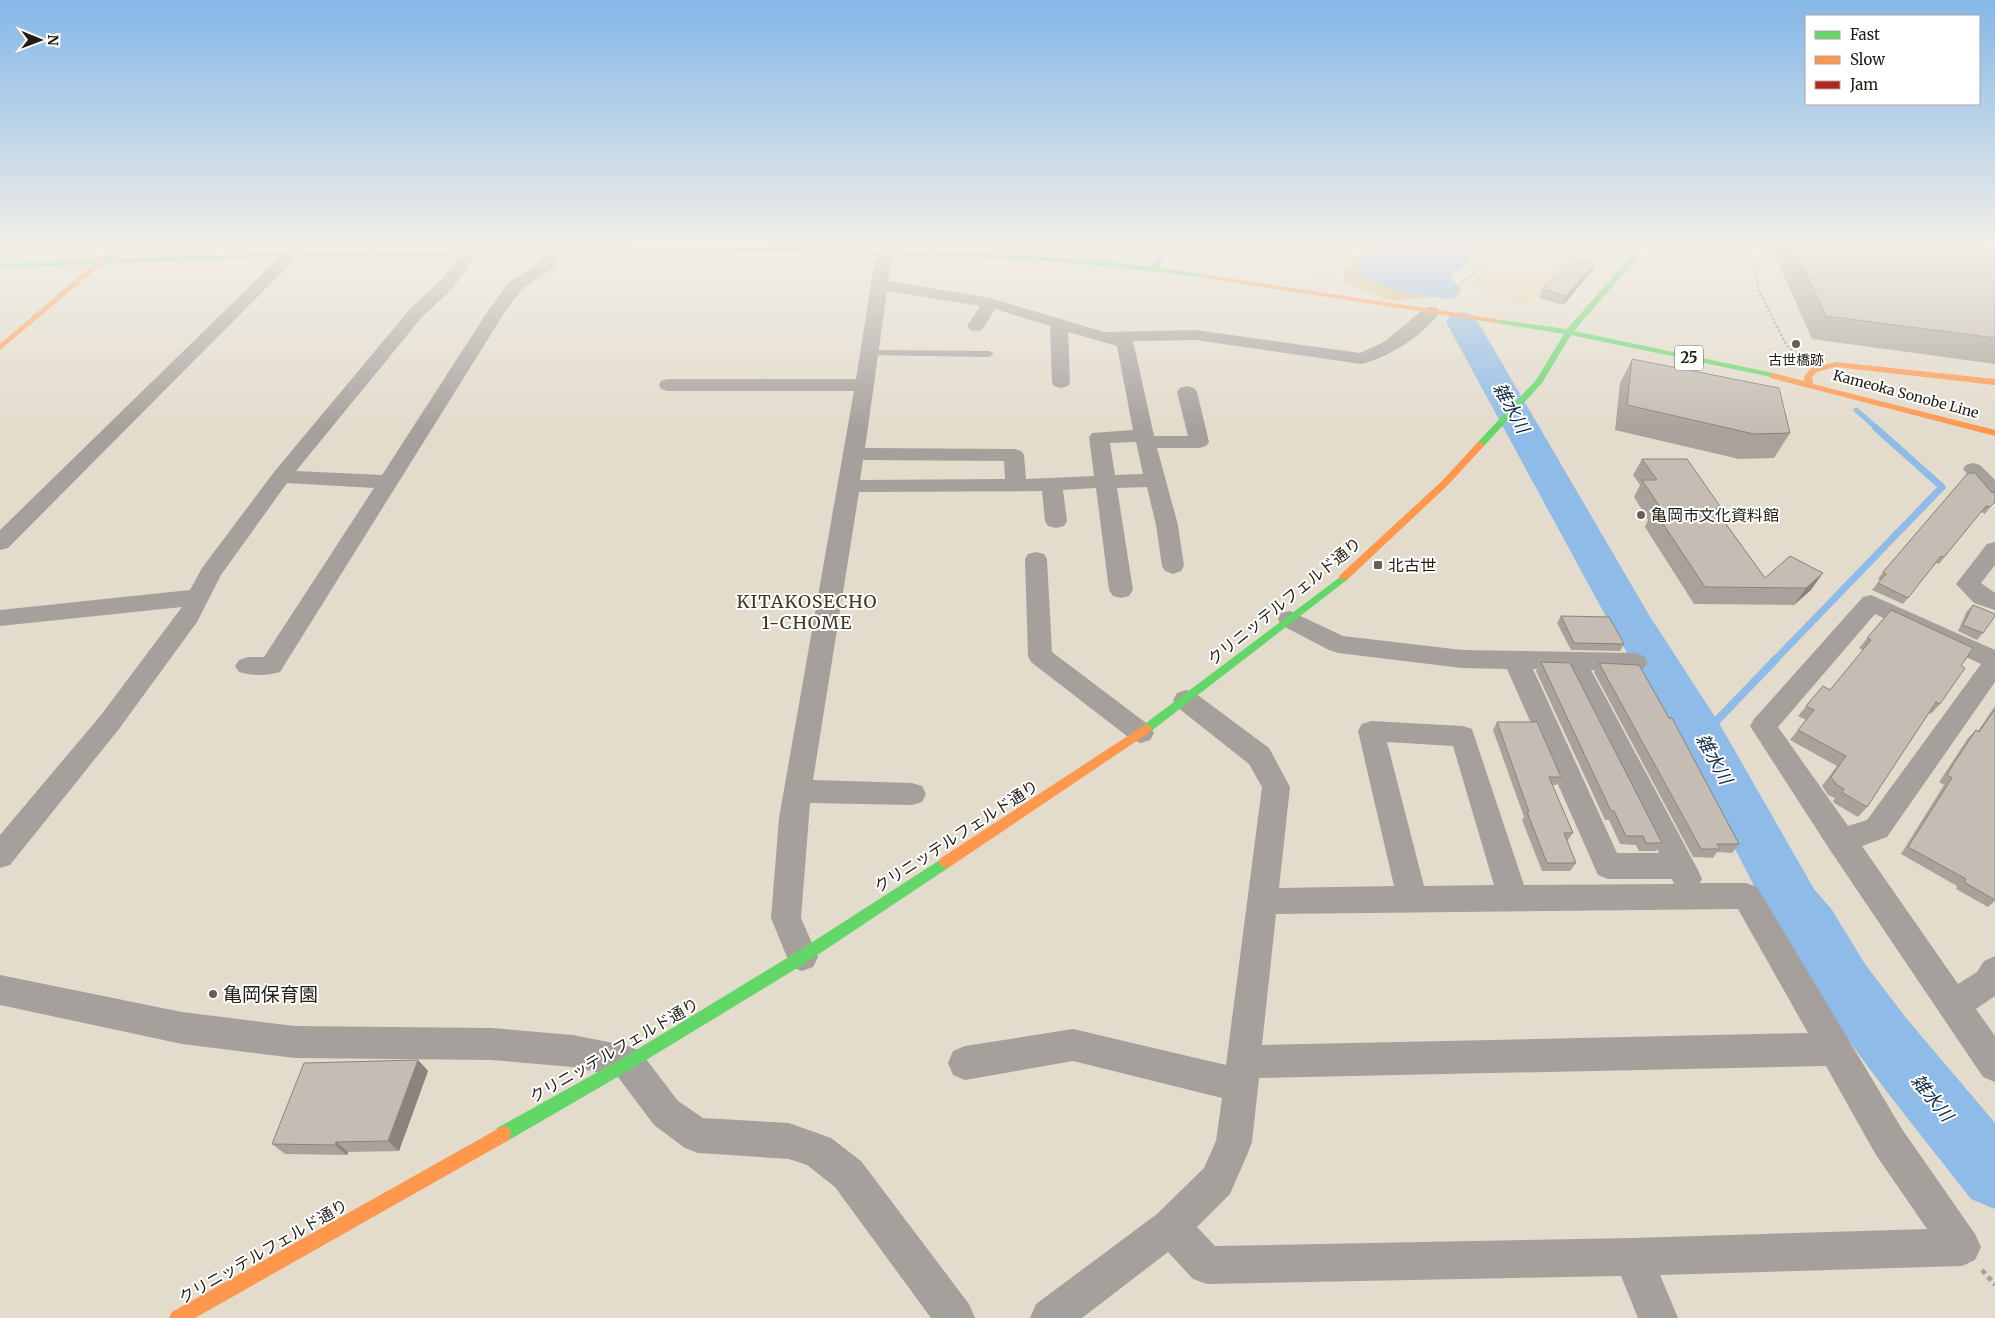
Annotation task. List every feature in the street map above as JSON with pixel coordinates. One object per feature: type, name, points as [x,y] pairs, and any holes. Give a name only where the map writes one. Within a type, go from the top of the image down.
[{"type":"main road","points":[[0,348],[49,307]]},
{"type":"main road","name":"Kameoka Sonobe Line","points":[[1396,307],[1569,332],[1809,384],[1995,434]]},
{"type":"main road","name":"クリニッテルフェルド通り","points":[[178,1318],[628,1063],[802,957],[1141,733],[1354,570],[1445,484],[1539,382],[1569,332],[1591,307]]},
{"type":"main road","name":"Kameoka Sonobe Line","points":[[1809,384],[1808,377],[1814,370],[1836,364],[1995,382]]},
{"type":"street","points":[[0,543],[240,307]]},
{"type":"street","points":[[0,856],[110,722],[189,616],[210,573],[281,476],[423,307]]},
{"type":"street","points":[[248,666],[271,666],[500,307]]},
{"type":"street","points":[[802,957],[786,918],[793,818],[849,486],[877,307]]},
{"type":"street","points":[[976,326],[988,307]]},
{"type":"street","points":[[1002,307],[1097,336],[1125,342],[1145,439],[1167,525],[1173,566]]},
{"type":"street","points":[[1097,336],[1196,335],[1361,358],[1375,356],[1437,313]]},
{"type":"street","points":[[1059,324],[1061,382]]},
{"type":"street","points":[[668,385],[864,385]]},
{"type":"street","points":[[1121,590],[1099,437],[1199,442],[1187,392]]},
{"type":"street","points":[[854,454],[1014,455],[1016,485]]},
{"type":"street","points":[[1973,468],[1995,492]]},
{"type":"street","points":[[281,476],[389,482]]},
{"type":"street","points":[[849,486],[1052,485],[1064,482],[1155,480]]},
{"type":"street","points":[[1052,485],[1056,521]]},
{"type":"street","points":[[1995,549],[1968,584],[1982,597],[1995,602]]},
{"type":"street","points":[[1036,559],[1040,656],[1141,733]]},
{"type":"street","points":[[0,618],[198,597]]},
{"type":"street","points":[[1840,841],[1877,829],[1995,661],[1871,603],[1763,726],[1840,841],[1995,1065]]},
{"type":"street","points":[[1290,619],[1338,644],[1462,660],[1635,662]]},
{"type":"street","points":[[1516,660],[1608,866],[1680,866]]},
{"type":"street","points":[[1574,661],[1696,896]]},
{"type":"street","points":[[1050,1318],[1170,1227],[1217,1181],[1234,1142],[1276,787],[1259,756],[1186,700]]},
{"type":"street","points":[[1412,900],[1371,731],[1463,736],[1513,898]]},
{"type":"street","points":[[798,791],[912,794]]},
{"type":"street","points":[[1170,1227],[1207,1265],[1632,1257],[1962,1247],[1889,1142],[1746,896],[1262,901]]},
{"type":"street","points":[[1954,1004],[1988,982],[1995,971]]},
{"type":"street","points":[[0,990],[182,1028],[295,1042],[491,1044],[573,1051],[628,1063],[666,1113],[698,1134],[789,1141],[818,1151],[848,1174],[955,1318]]},
{"type":"street","points":[[964,1063],[1073,1045],[1242,1074],[1835,1049]]},
{"type":"street","points":[[1632,1257],[1658,1318]]},
{"type":"lane","points":[[869,353],[989,354]]},
{"type":"path","points":[[1437,313],[1441,307]]},
{"type":"path","points":[[1767,307],[1787,346],[1814,370]]},
{"type":"building","points":[[1822,307],[1995,307],[1995,338],[1826,316]]},
{"type":"building","points":[[1632,359],[1779,388],[1790,433],[1754,434],[1627,405]]},
{"type":"building","points":[[1642,459],[1687,459],[1722,509],[1715,509],[1765,578],[1790,556],[1823,573],[1806,588],[1705,587],[1654,510],[1662,510],[1642,480],[1657,480]]},
{"type":"building","points":[[1968,473],[1975,473],[1991,492],[1995,493],[1995,502],[1990,507],[1986,506],[1944,557],[1941,556],[1908,598],[1878,583],[1886,574],[1883,572]]},
{"type":"building","points":[[1973,605],[1995,614],[1983,633],[1963,625]]},
{"type":"building","points":[[1891,610],[1973,648],[1961,666],[1965,668],[1940,704],[1936,702],[1867,807],[1843,793],[1844,789],[1837,785],[1831,777],[1846,756],[1798,730],[1814,710],[1806,706],[1823,686],[1830,690],[1871,640],[1867,638]]},
{"type":"building","points":[[1561,616],[1609,617],[1624,644],[1574,643]]},
{"type":"building","points":[[1541,662],[1570,663],[1662,843],[1646,843],[1643,836],[1626,836],[1614,811],[1611,811]]},
{"type":"building","points":[[1599,663],[1639,665],[1669,718],[1672,718],[1739,844],[1717,844],[1720,849],[1701,849]]},
{"type":"building","points":[[1995,709],[1995,900],[1964,882],[1966,879],[1908,847],[1952,778],[1947,775],[1954,763],[1976,730],[1979,732]]},
{"type":"building","points":[[1497,722],[1537,722],[1561,777],[1549,777],[1573,833],[1564,833],[1576,863],[1547,863],[1527,812],[1529,812]]},
{"type":"building","points":[[418,1060],[388,1141],[336,1142],[335,1145],[272,1144],[304,1063]]},
{"type":"waterway","name":"雑水川","points":[[1462,322],[1632,624],[1702,736],[1794,907],[1812,928],[1844,984],[1884,1039],[1995,1175]]},
{"type":"waterway","points":[[1856,410],[1878,429]]},
{"type":"waterway","points":[[1775,660],[1942,487],[1876,428]]},
{"type":"waterway","points":[[1702,736],[1776,659]]},
{"type":"traffic: fast","points":[[1480,445],[1539,381],[1569,332],[1591,307]]},
{"type":"traffic: fast","points":[[1496,321],[1569,332],[1773,376]]},
{"type":"traffic: fast","points":[[1146,729],[1344,577]]},
{"type":"traffic: fast","points":[[503,1134],[628,1063],[802,957],[946,862]]},
{"type":"traffic: slow","points":[[0,348],[49,307]]},
{"type":"traffic: slow","points":[[1402,307],[1496,321]]},
{"type":"traffic: slow","points":[[1809,384],[1808,377],[1814,370],[1836,364],[1995,382]]},
{"type":"traffic: slow","points":[[1773,376],[1995,433]]},
{"type":"traffic: slow","points":[[1344,577],[1445,483],[1480,445]]},
{"type":"traffic: slow","points":[[946,862],[1146,729]]},
{"type":"traffic: slow","points":[[178,1318],[503,1134]]},
{"type":"place","name":"古世橋跡","points":[[1796,344]]},
{"type":"place","name":"亀岡市文化資料館","points":[[1641,515]]},
{"type":"place","name":"北古世","points":[[1378,565]]},
{"type":"place","name":"亀岡保育園","points":[[213,994]]},
{"type":"district","name":"KITAKOSECHO 1-CHOME","points":[[807,612]]}]
